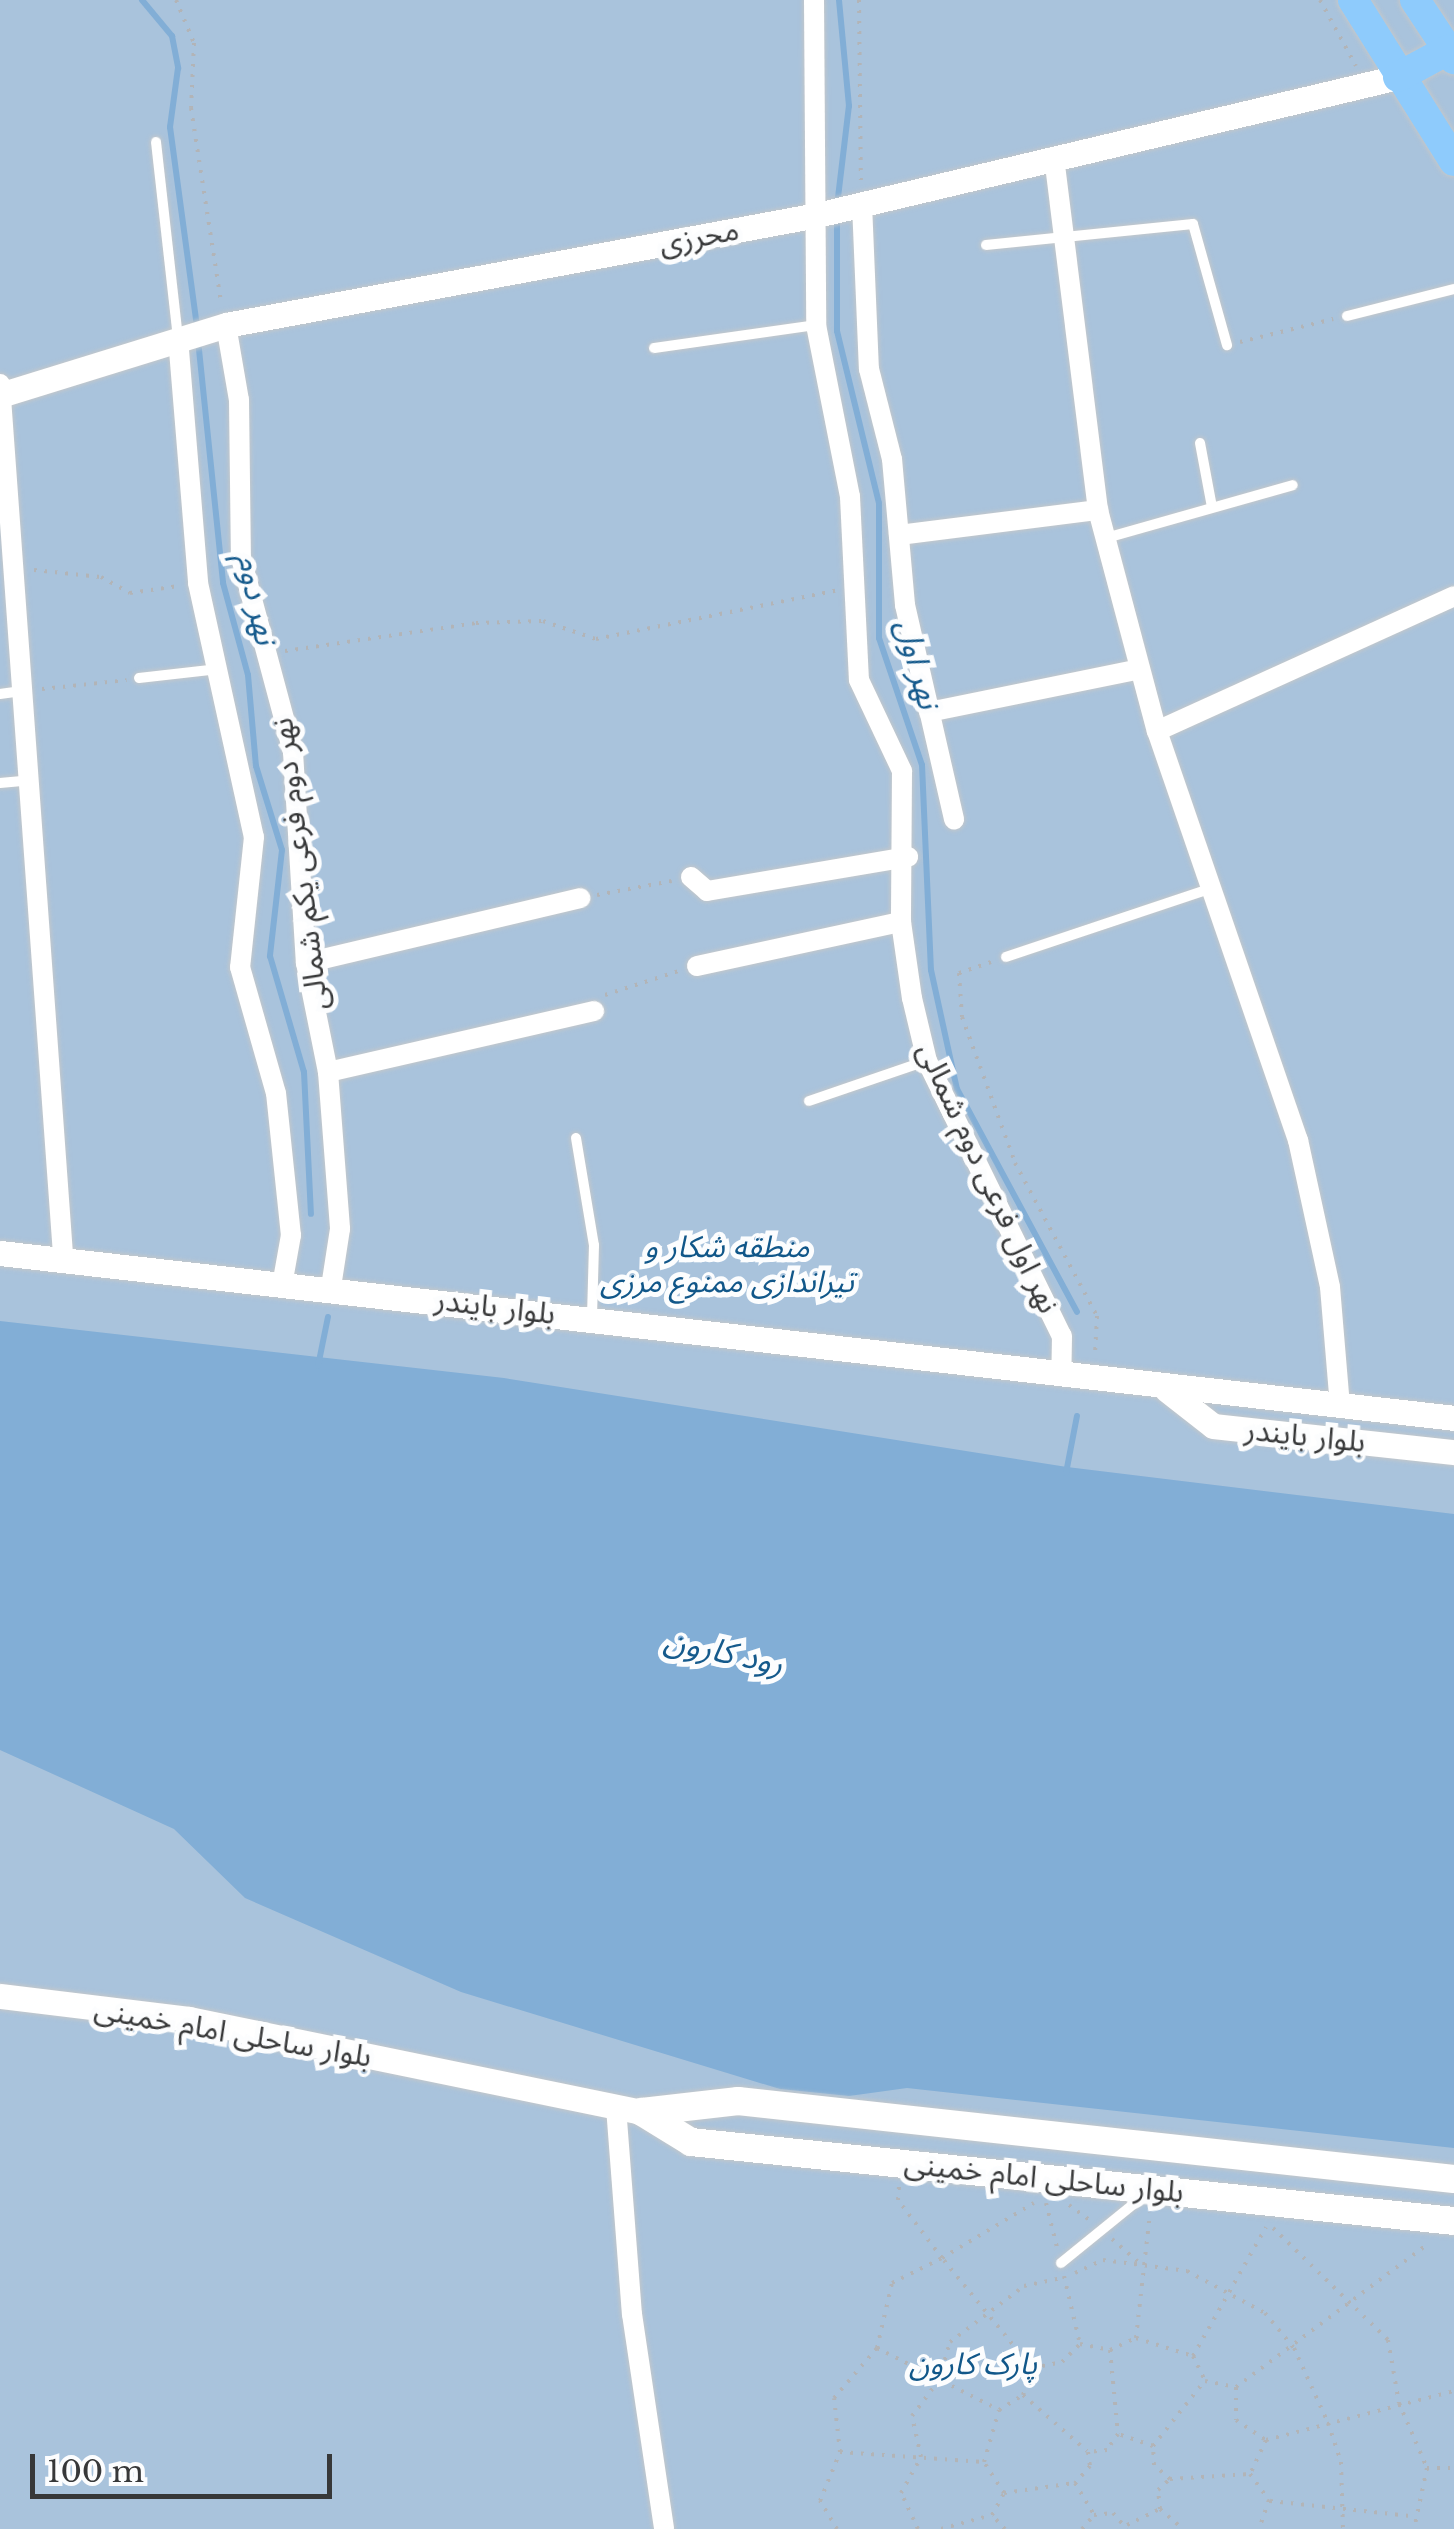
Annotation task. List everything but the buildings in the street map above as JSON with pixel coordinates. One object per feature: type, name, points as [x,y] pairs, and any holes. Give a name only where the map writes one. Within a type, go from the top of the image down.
[{"type":"main road","points":[[1353,0],[1454,161]]},
{"type":"main road","points":[[1398,77],[1451,54],[1415,0]]},
{"type":"main road","name":"بلوار ساحلی امام خمینی","points":[[629,2109],[738,2100],[1454,2178]]},
{"type":"main road","name":"بلوار ساحلی امام خمینی","points":[[629,2109],[691,2142],[1152,2189],[1446,2228]]},
{"type":"street","points":[[814,0],[839,209],[929,712],[954,819]]},
{"type":"street","name":"محرزی","points":[[1,391],[220,327],[839,209],[1398,77]]},
{"type":"street","points":[[1054,157],[1098,510],[1157,731],[1298,1140],[1330,1287],[1340,1407]]},
{"type":"street","name":"نهر اول فرعی دوم شمالی","points":[[839,209],[816,324],[850,497],[859,680],[902,770],[908,856],[901,922],[928,1061],[1062,1336],[1061,1375]]},
{"type":"street","name":"نهر دوم فرعی یکم شمالی","points":[[220,327],[239,400],[241,558],[270,653],[293,752],[306,963],[328,1072],[340,1228],[332,1287]]},
{"type":"street","points":[[183,337],[198,583],[224,668],[236,779],[254,836],[240,967],[276,1093],[290,1235],[283,1280]]},
{"type":"street","points":[[1,391],[7,569],[22,691],[22,781],[63,1255]]},
{"type":"street","points":[[899,535],[1098,510]]},
{"type":"street","points":[[1157,731],[1454,596]]},
{"type":"street","points":[[929,712],[1140,669]]},
{"type":"street","points":[[691,878],[707,891],[908,856]]},
{"type":"street","points":[[306,963],[580,898]]},
{"type":"street","points":[[696,966],[901,922]]},
{"type":"street","points":[[328,1072],[594,1011]]},
{"type":"street","name":"بلوار بایندر","points":[[0,1253],[63,1255],[1094,1378],[1167,1390],[1454,1418]]},
{"type":"street","name":"بلوار بایندر","points":[[1167,1390],[1213,1426],[1454,1452]]},
{"type":"street","name":"بلوار ساحلی امام خمینی","points":[[0,1996],[189,2019],[629,2109]]},
{"type":"street","points":[[629,2109],[632,2314],[664,2529]]},
{"type":"lane","points":[[156,142],[183,337]]},
{"type":"lane","points":[[986,245],[1193,224],[1227,345]]},
{"type":"lane","points":[[1348,316],[1454,290]]},
{"type":"lane","points":[[654,348],[816,324]]},
{"type":"lane","points":[[1200,443],[1212,507]]},
{"type":"lane","points":[[1106,538],[1293,484]]},
{"type":"lane","points":[[139,678],[224,668]]},
{"type":"lane","points":[[0,694],[22,691]]},
{"type":"lane","points":[[0,783],[22,781]]},
{"type":"lane","points":[[1006,957],[1209,889]]},
{"type":"lane","points":[[808,1100],[928,1061]]},
{"type":"lane","points":[[576,1138],[594,1245],[592,1318]]},
{"type":"lane","points":[[1061,2263],[1152,2189]]},
{"type":"path","points":[[176,0],[194,43],[191,108],[220,327]]},
{"type":"path","points":[[839,209],[859,0]]},
{"type":"path","points":[[1320,0],[1366,84]]},
{"type":"path","points":[[1227,345],[1348,316]]},
{"type":"path","points":[[7,569],[101,577],[130,593],[198,583]]},
{"type":"path","points":[[270,653],[476,624],[543,621],[596,640],[854,588]]},
{"type":"path","points":[[22,691],[139,678]]},
{"type":"path","points":[[580,898],[691,878]]},
{"type":"path","points":[[1006,957],[959,973],[962,1018],[1015,1164],[1097,1316],[1094,1378]]},
{"type":"path","points":[[594,1011],[609,988],[696,966]]},
{"type":"path","points":[[901,2163],[898,2200],[1032,2368]]},
{"type":"path","points":[[837,2529],[820,2501],[840,2452],[834,2398],[877,2348],[892,2282],[942,2258],[1000,2216],[1045,2199],[1039,2178]]},
{"type":"path","points":[[1136,2338],[1152,2189]]},
{"type":"path","points":[[1192,2356],[1225,2291],[1268,2224],[1388,2340],[1399,2403],[1427,2468],[1410,2516],[1414,2529]]},
{"type":"path","points":[[1204,2381],[1236,2387],[1294,2348],[1446,2228]]},
{"type":"path","points":[[918,2529],[901,2492],[921,2457],[912,2416],[939,2380],[950,2342],[1024,2286],[1103,2260],[1146,2269],[1187,2271],[1265,2313],[1294,2348],[1328,2423],[1344,2529]]},
{"type":"path","points":[[1032,2368],[1062,2362],[1080,2344],[1110,2350],[1136,2338],[1192,2356],[1204,2381]]},
{"type":"path","points":[[877,2348],[999,2410]]},
{"type":"path","points":[[1088,2452],[1107,2450],[1118,2434],[1110,2350]]},
{"type":"path","points":[[1004,2492],[984,2462],[999,2410],[1022,2395],[1032,2368]]},
{"type":"path","points":[[1170,2479],[1154,2465],[1153,2446],[1204,2381]]},
{"type":"path","points":[[1236,2387],[1236,2420],[1266,2440],[1454,2391]]},
{"type":"path","points":[[1004,2492],[1076,2483],[1090,2466],[1088,2452],[1022,2395]]},
{"type":"path","points":[[1118,2434],[1153,2446]]},
{"type":"path","points":[[1250,2474],[1266,2440]]},
{"type":"path","points":[[840,2452],[984,2462]]},
{"type":"path","points":[[1427,2468],[1454,2468]]},
{"type":"path","points":[[1183,2529],[1160,2510],[1158,2490],[1170,2479],[1250,2474]]},
{"type":"path","points":[[1250,2474],[1269,2500],[1410,2516]]},
{"type":"path","points":[[1076,2483],[1094,2515]]},
{"type":"path","points":[[941,2529],[992,2514],[1004,2492]]},
{"type":"path","points":[[1259,2529],[1269,2500]]},
{"type":"path","points":[[1082,2529],[1094,2515],[1112,2513],[1127,2527],[1160,2510]]},
{"type":"path","points":[[992,2514],[1004,2529]]},
{"type":"green space","name":"منطقه شکار و تیراندازی ممنوع مرزی","points":[[0,0],[1454,0],[1454,2529],[0,2529]]},
{"type":"water","name":"رود کارون","points":[[0,1321],[504,1378],[1067,1467],[1454,1514],[1454,2148],[907,2088],[849,2096],[780,2089],[461,1992],[245,1898],[174,1829],[0,1750]]},
{"type":"waterway","name":"نهر دوم","points":[[142,0],[172,36],[178,68],[170,127],[197,328]]},
{"type":"waterway","name":"نهر اول","points":[[837,206],[849,106],[839,0]]},
{"type":"waterway","name":"نهر اول","points":[[837,218],[837,331],[879,503],[879,638],[922,765],[931,970],[957,1089],[1077,1312]]},
{"type":"waterway","name":"نهر دوم","points":[[198,340],[223,583],[248,675],[256,766],[282,850],[270,956],[304,1072],[311,1214]]},
{"type":"waterway","points":[[318,1366],[328,1317]]},
{"type":"waterway","points":[[1066,1473],[1077,1416]]},
{"type":"park label","name":"پارک کارون","points":[[973,2364]]}]
